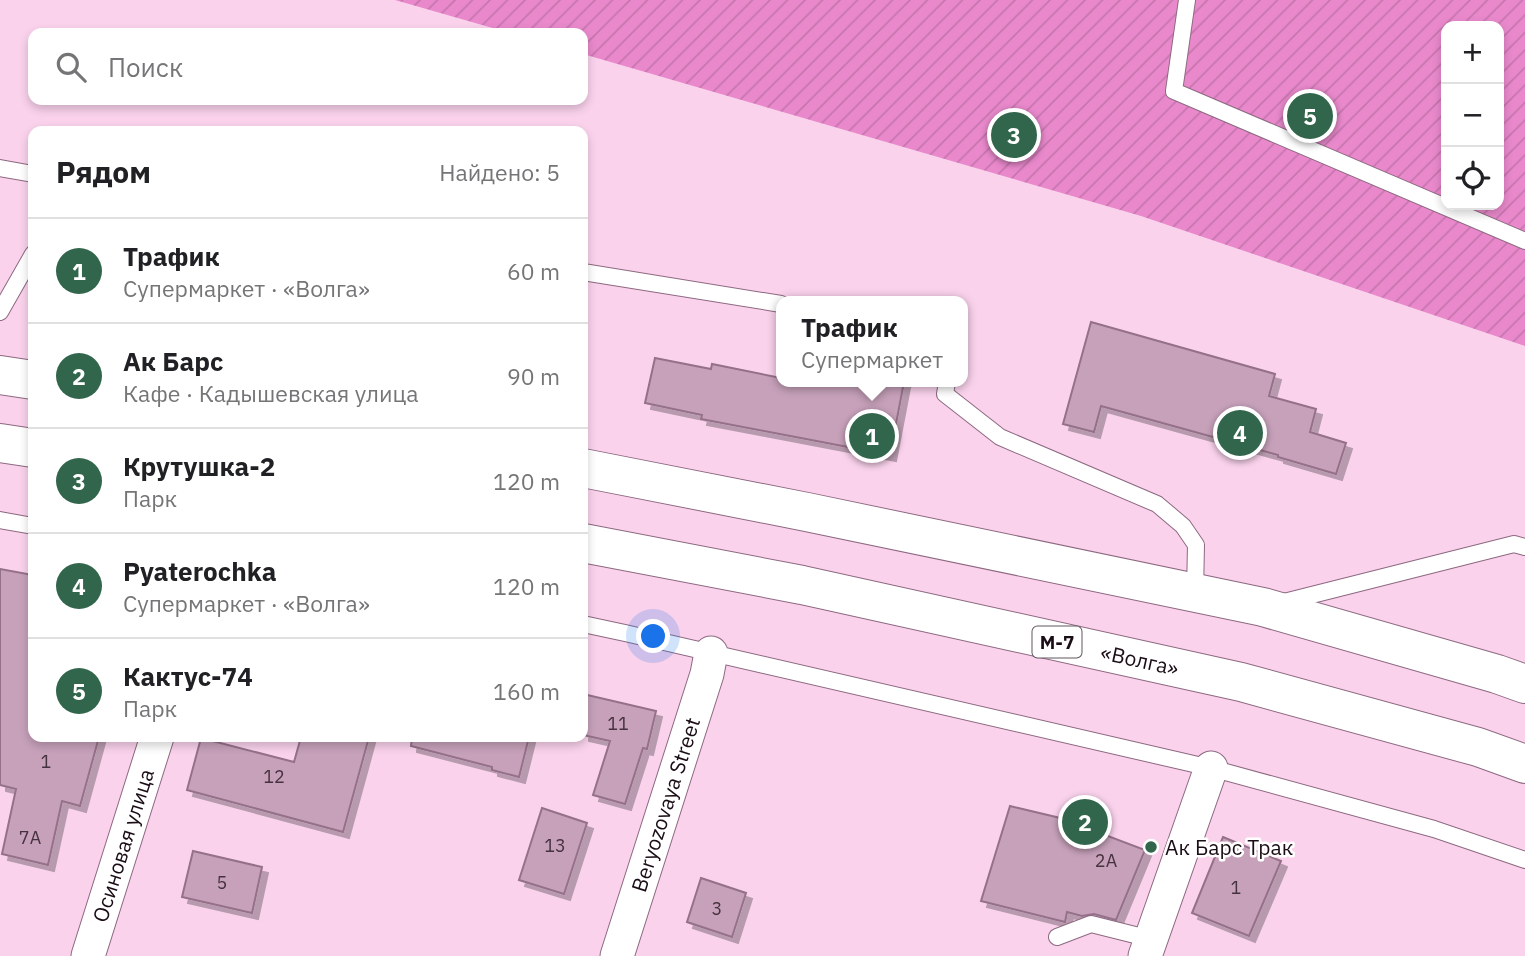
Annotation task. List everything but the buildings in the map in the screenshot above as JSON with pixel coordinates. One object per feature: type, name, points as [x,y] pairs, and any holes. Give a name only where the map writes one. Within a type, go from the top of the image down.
[{"type":"highway","points":[[0,374],[28,379]]},
{"type":"highway","points":[[0,443],[28,447]]},
{"type":"highway","points":[[588,469],[1263,607],[1525,684]]},
{"type":"highway","name":"«Волга»","points":[[588,544],[815,588],[1241,682],[1478,747],[1525,764]]},
{"type":"street","name":"Beryozovaya Street","points":[[617,956],[707,674],[711,653]]},
{"type":"street","name":"Осиновая улица","points":[[88,956],[155,742]]},
{"type":"street","points":[[1148,947],[1211,768]]},
{"type":"lane","points":[[1187,0],[1174,91],[1525,241]]},
{"type":"lane","points":[[0,168],[28,173]]},
{"type":"lane","points":[[0,312],[28,263]]},
{"type":"lane","points":[[588,273],[776,303]]},
{"type":"lane","points":[[946,387],[945,394],[1000,437],[1157,504],[1183,526],[1196,545],[1195,592]]},
{"type":"lane","points":[[0,520],[28,525]]},
{"type":"lane","points":[[1263,607],[1514,544],[1525,547]]},
{"type":"lane","points":[[588,625],[1211,768],[1434,829],[1525,860]]},
{"type":"lane","points":[[1057,937],[1091,924],[1148,947]]},
{"type":"shaded area","points":[[395,0],[1525,0],[1525,346],[1141,216],[588,55],[588,28],[493,28]]},
{"type":"place","name":"Кактус-74","points":[[1310,116]]},
{"type":"place","name":"Крутушка-2","points":[[1014,135]]},
{"type":"place","name":"Pyaterochka","points":[[1240,433]]},
{"type":"place","name":"Трафик","points":[[872,436]]},
{"type":"place","name":"Ак Барс","points":[[1085,822]]},
{"type":"place","name":"Ак Барс Трак","points":[[1151,847]]}]
